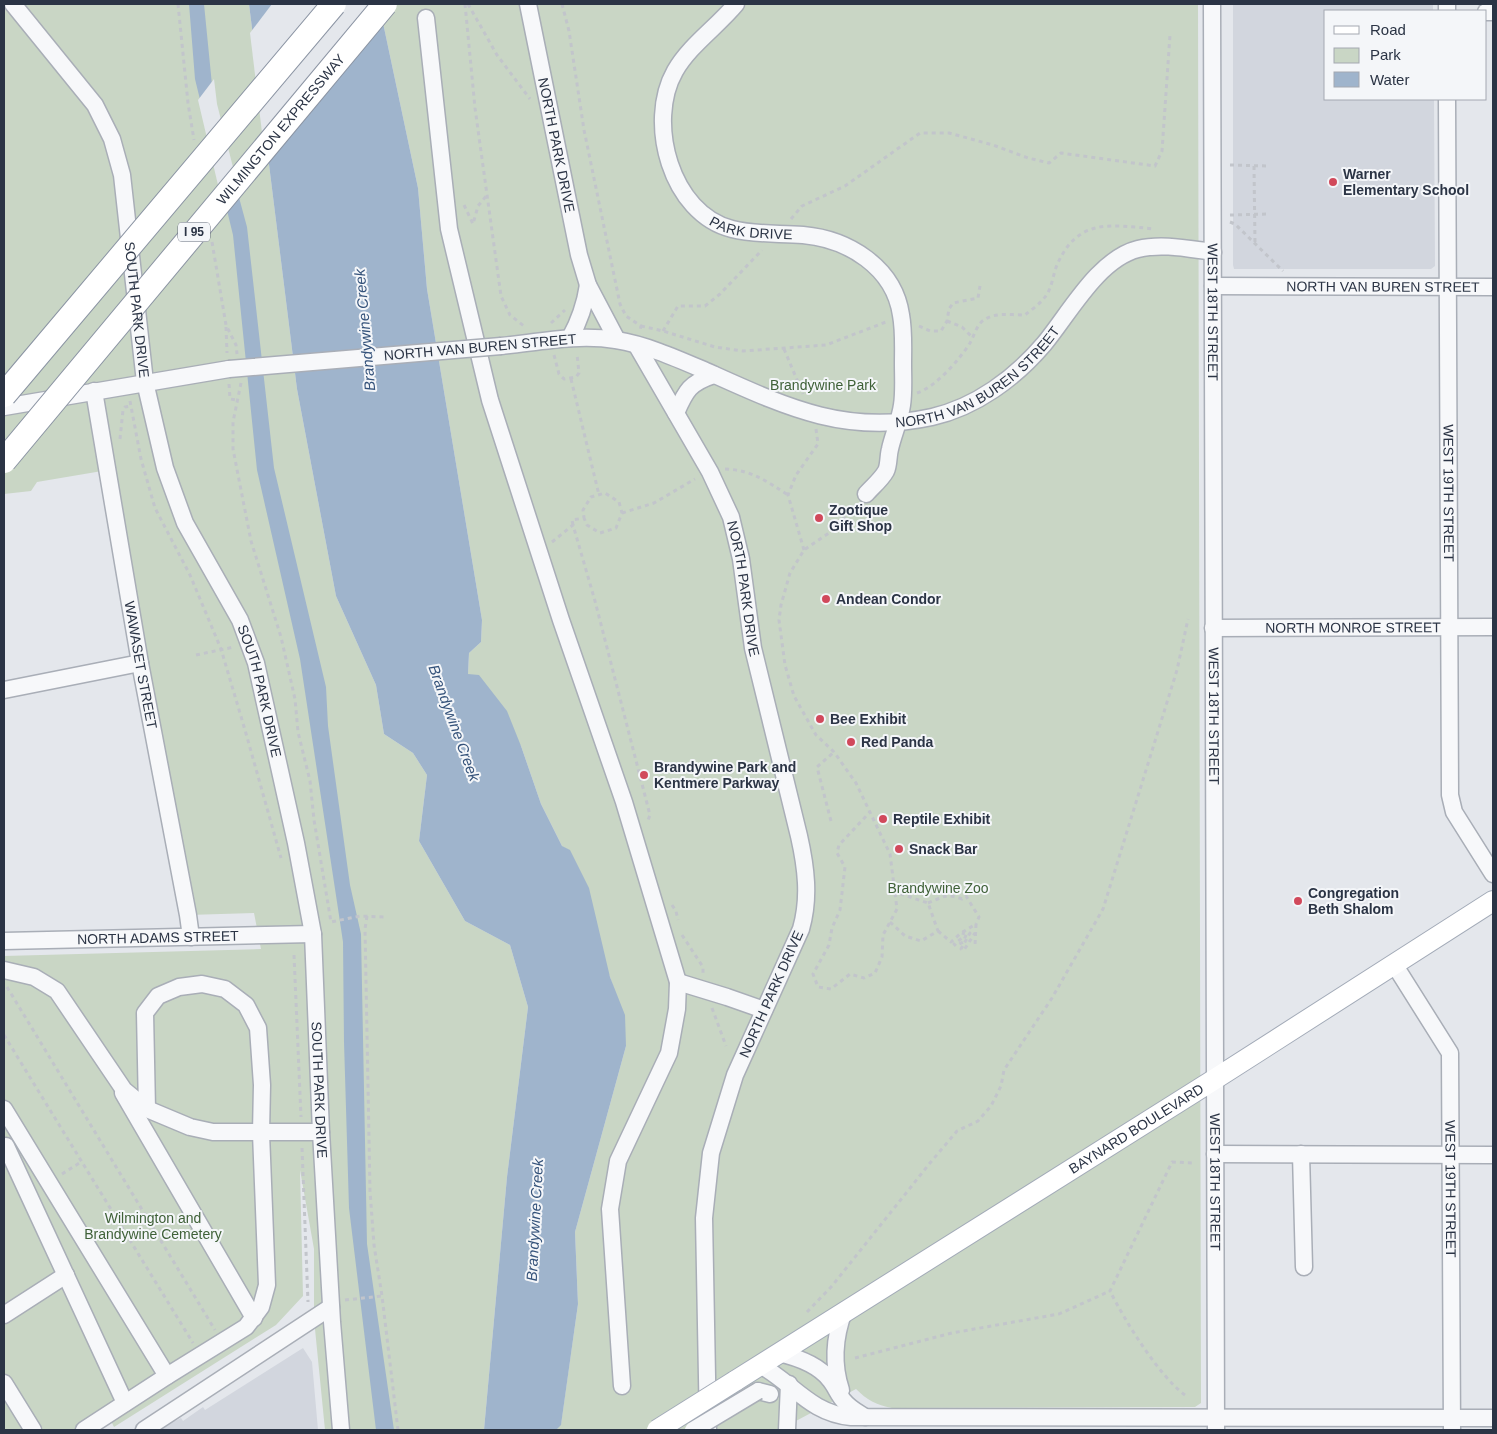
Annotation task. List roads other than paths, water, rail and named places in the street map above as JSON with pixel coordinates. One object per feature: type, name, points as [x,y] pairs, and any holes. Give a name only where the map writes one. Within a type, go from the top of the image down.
[{"type":"highway","points":[[4,395],[334,4]]},
{"type":"highway","name":"WILMINGTON EXPRESSWAY","points":[[4,460],[385,4]]},
{"type":"main road","name":"BAYNARD BOULEVARD","points":[[657,1430],[1215,1079],[1493,901]]},
{"type":"street","name":"SOUTH PARK DRIVE","points":[[13,4],[96,105],[112,139],[122,175],[146,382],[165,468],[185,523],[240,620],[256,663],[296,843],[313,934],[321,1132],[331,1307],[341,1430]]},
{"type":"street","name":"NORTH PARK DRIVE","points":[[528,4],[579,254],[588,286],[617,340]]},
{"type":"street","name":"PARK DRIVE","points":[[736,4],[694,47],[675,71],[665,103],[664,140],[669,161],[678,183],[690,202],[716,223],[732,229],[803,235],[834,240],[852,248],[867,258],[888,282],[896,298],[902,321],[903,394],[887,470],[866,494]]},
{"type":"street","name":"WEST 18TH STREET","points":[[1212,4],[1216,1424]]},
{"type":"street","points":[[426,18],[449,229],[490,400],[561,620],[624,802],[678,982],[678,1009],[668,1053],[618,1162],[610,1209],[622,1386]]},
{"type":"street","name":"WEST 19TH STREET","points":[[1447,100],[1450,795],[1454,812],[1493,874]]},
{"type":"street","name":"NORTH VAN BUREN STREET","points":[[4,407],[233,367],[501,346],[569,346],[617,340],[682,361],[766,398],[818,416],[849,421],[898,422],[934,416],[956,409],[975,401],[994,389],[1029,360],[1096,279],[1121,256],[1136,249],[1152,246],[1213,252]]},
{"type":"street","name":"NORTH PARK DRIVE","points":[[569,346],[583,312],[588,286]]},
{"type":"street","name":"NORTH VAN BUREN STREET","points":[[1213,286],[1493,287]]},
{"type":"street","name":"NORTH PARK DRIVE","points":[[637,346],[710,472],[723,498],[737,539],[753,648],[804,859],[805,914],[793,950],[735,1075],[711,1153],[704,1226],[708,1430]]},
{"type":"street","points":[[676,413],[690,387],[698,380],[714,375]]},
{"type":"street","name":"WAWASET STREET","points":[[94,391],[140,663],[191,936]]},
{"type":"street","name":"NORTH MONROE STREET","points":[[1214,628],[1493,627]]},
{"type":"street","points":[[4,690],[140,663]]},
{"type":"street","name":"NORTH ADAMS STREET","points":[[4,941],[313,934]]},
{"type":"street","name":"WEST 19TH STREET","points":[[1394,964],[1450,1053],[1452,1424]]},
{"type":"street","points":[[4,970],[34,977],[57,991],[110,1072],[254,1318]]},
{"type":"street","points":[[678,982],[764,1010]]},
{"type":"street","points":[[84,1430],[246,1328],[261,1306],[267,1285],[261,1133],[262,1085],[258,1028],[246,1005],[225,989],[202,984],[179,987],[158,996],[145,1013],[147,1109]]},
{"type":"street","points":[[110,1072],[124,1090],[147,1109],[190,1127],[213,1132],[321,1132]]},
{"type":"street","points":[[4,1109],[167,1376]]},
{"type":"street","points":[[20,1136],[5,1146],[125,1403]]},
{"type":"street","points":[[1215,1154],[1493,1155]]},
{"type":"street","points":[[1301,1154],[1304,1267]]},
{"type":"street","points":[[4,1315],[66,1275]]},
{"type":"street","points":[[144,1430],[331,1307]]},
{"type":"street","points":[[844,1311],[836,1336],[835,1363],[836,1376],[848,1406]]},
{"type":"street","points":[[778,1353],[801,1360],[824,1373],[831,1380],[848,1406],[867,1418]]},
{"type":"street","points":[[760,1365],[789,1384],[809,1403],[836,1416],[950,1424],[1452,1424],[1493,1418]]},
{"type":"street","points":[[4,1383],[33,1430]]},
{"type":"street","points":[[787,1430],[789,1384]]},
{"type":"street","points":[[693,1430],[764,1392]]},
{"type":"water","points":[[189,4],[204,4],[214,105],[247,227],[274,468],[326,687],[328,726],[350,885],[361,934],[367,1244],[394,1430],[376,1430],[349,1208],[343,942],[300,659],[257,470],[233,235],[195,79]]},
{"type":"water","name":"Brandywine Creek","points":[[249,4],[379,4],[418,188],[427,289],[482,620],[481,642],[469,653],[468,674],[479,675],[507,711],[541,804],[562,846],[570,850],[589,888],[610,977],[625,1015],[626,1046],[575,1232],[578,1304],[561,1425],[556,1430],[484,1430],[507,1177],[528,1007],[510,945],[465,921],[419,841],[427,775],[413,753],[384,734],[376,685],[336,596],[297,389]]},
{"type":"place","name":"Warner Elementary School","points":[[1333,182]]},
{"type":"place","name":"Zootique Gift Shop","points":[[819,518]]},
{"type":"place","name":"Andean Condor","points":[[826,599]]},
{"type":"place","name":"Bee Exhibit","points":[[820,719]]},
{"type":"place","name":"Red Panda","points":[[851,742]]},
{"type":"place","name":"Brandywine Park and Kentmere Parkway","points":[[644,775]]},
{"type":"place","name":"Reptile Exhibit","points":[[883,819]]},
{"type":"place","name":"Snack Bar","points":[[899,849]]},
{"type":"place","name":"Congregation Beth Shalom","points":[[1298,901]]},
{"type":"park label","name":"Brandywine Park","points":[[823,385]]},
{"type":"park label","name":"Brandywine Zoo","points":[[938,888]]},
{"type":"park label","name":"Wilmington and Brandywine Cemetery","points":[[153,1226]]}]
